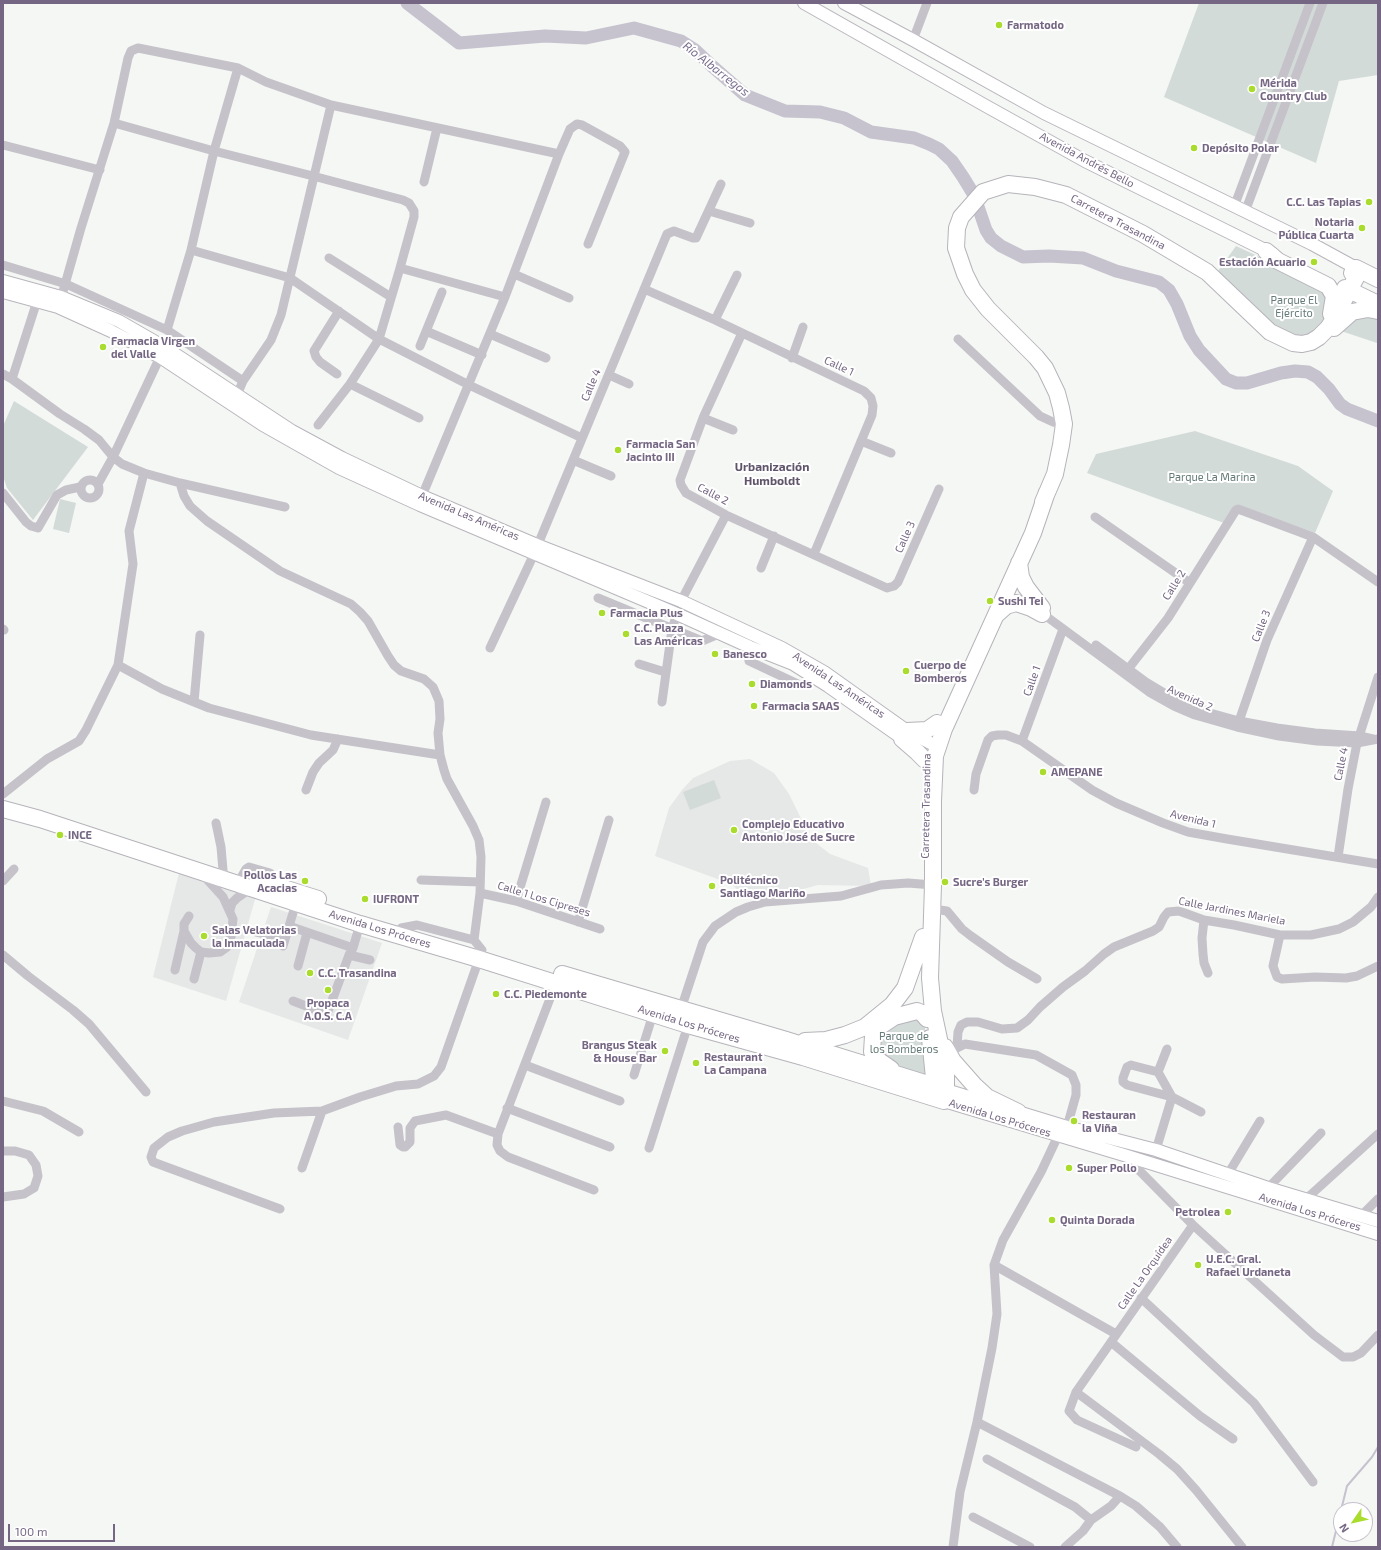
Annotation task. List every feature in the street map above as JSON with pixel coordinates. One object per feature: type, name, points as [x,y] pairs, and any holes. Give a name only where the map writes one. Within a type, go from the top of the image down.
[{"type":"highway","name":"Carretera Trasandina","points":[[930,752],[944,729],[994,618],[1007,584],[1055,474],[1064,424],[1062,408],[1057,393],[1045,368],[980,299],[973,290],[965,274],[956,248],[957,228],[961,217],[983,192],[1008,184],[1035,187],[1066,195],[1143,234],[1207,272],[1275,335],[1293,343],[1306,344]]},
{"type":"highway","points":[[1266,251],[1278,261],[1328,286],[1334,296],[1331,314]]},
{"type":"highway","points":[[1306,344],[1320,331],[1358,269]]},
{"type":"highway","name":"Avenida Andrés Bello","points":[[1358,269],[1378,279]]},
{"type":"highway","points":[[1306,344],[1315,340],[1328,328],[1334,319],[1347,289]]},
{"type":"highway","name":"Avenida Andrés Bello","points":[[1347,289],[1378,304]]},
{"type":"highway","points":[[1306,344],[1313,343],[1322,338],[1352,312],[1368,309],[1378,311]]},
{"type":"highway","name":"Carretera Trasandina","points":[[940,1094],[946,1072],[937,1032],[930,978],[932,915],[929,884],[930,752],[938,723],[1007,584],[1019,563],[1033,533],[1047,492]]},
{"type":"highway","points":[[1019,563],[1021,577],[1042,611]]},
{"type":"highway","points":[[994,618],[1006,606],[1016,603],[1042,611]]},
{"type":"highway","points":[[905,735],[927,730],[938,723]]},
{"type":"highway","points":[[905,735],[930,752]]},
{"type":"highway","name":"Avenida Los Próceres","points":[[3,799],[223,870],[246,882],[296,903],[360,924],[478,950],[556,983],[688,1025],[940,1094]]},
{"type":"highway","name":"Avenida Los Próceres","points":[[3,809],[200,871],[246,882],[275,885],[401,928],[786,1040],[901,1075],[940,1094]]},
{"type":"highway","name":"Carretera Trasandina","points":[[929,884],[923,937],[924,985],[927,1018],[940,1094]]},
{"type":"highway","points":[[786,1040],[811,1042],[826,1040],[845,1036],[865,1027],[892,1005],[905,988],[923,937]]},
{"type":"highway","points":[[901,1075],[878,1060],[872,1052],[873,1036],[879,1026],[894,1017],[917,1011],[922,1013],[927,1018]]},
{"type":"highway","points":[[937,1032],[953,1050],[962,1072],[987,1097],[1018,1112]]},
{"type":"street","name":"Avenida Andrés Bello","points":[[804,3],[1085,161],[1266,251],[1347,289]]},
{"type":"street","name":"Avenida Andrés Bello","points":[[844,3],[1044,113],[1358,269]]},
{"type":"street","points":[[913,40],[927,3]]},
{"type":"street","points":[[1239,209],[1251,160],[1310,3]]},
{"type":"street","points":[[1239,209],[1263,164],[1323,3]]},
{"type":"street","points":[[60,302],[81,228],[114,123],[128,58],[131,51],[134,49],[142,48],[238,68],[266,82],[331,105],[559,154]]},
{"type":"street","points":[[167,330],[191,250],[214,151],[238,68]]},
{"type":"street","points":[[237,395],[243,381],[271,340],[281,316],[331,105]]},
{"type":"street","points":[[114,123],[214,151],[403,200],[409,203],[414,211],[414,218],[379,339],[350,384],[318,425]]},
{"type":"street","points":[[422,496],[482,355],[559,154],[570,129],[577,124],[582,125],[620,146],[624,150],[624,155],[588,244]]},
{"type":"street","points":[[424,182],[436,128]]},
{"type":"street","points":[[3,145],[100,170]]},
{"type":"street","points":[[1251,160],[1263,164]]},
{"type":"street","points":[[721,184],[709,211],[750,223]]},
{"type":"street","name":"Calle 4","points":[[490,648],[536,549],[667,234],[674,231],[696,238],[709,211]]},
{"type":"street","points":[[191,250],[290,278],[379,339],[469,385],[582,438]]},
{"type":"street","points":[[329,258],[391,297]]},
{"type":"street","points":[[3,265],[66,284],[167,330],[243,381]]},
{"type":"street","points":[[400,268],[505,297]]},
{"type":"street","points":[[514,274],[569,298]]},
{"type":"street","points":[[715,320],[737,274]]},
{"type":"street","name":"Avenida Las Américas","points":[[3,281],[60,302],[120,321],[166,348],[292,431],[342,458],[627,593],[750,647],[793,664],[905,735]]},
{"type":"street","name":"Calle 1","points":[[644,289],[715,320],[864,391],[870,398],[873,406],[872,415],[814,554]]},
{"type":"street","name":"Avenida Las Américas","points":[[3,292],[37,301],[60,302],[160,357],[263,426],[333,464],[420,505],[536,549],[681,601],[782,648],[805,660],[905,735]]},
{"type":"street","points":[[420,346],[442,292]]},
{"type":"street","points":[[12,379],[37,301]]},
{"type":"street","points":[[337,374],[320,362],[314,351],[339,311]]},
{"type":"street","points":[[792,358],[803,327]]},
{"type":"street","points":[[426,331],[482,355]]},
{"type":"street","name":"Calle 2","points":[[742,333],[703,418],[680,480],[681,485],[686,493],[726,515],[887,588]]},
{"type":"street","points":[[490,334],[546,358]]},
{"type":"street","points":[[958,339],[1040,416],[1053,422],[1064,424]]},
{"type":"street","points":[[80,487],[83,496],[86,498],[92,498],[99,491],[98,484],[113,457],[160,357]]},
{"type":"street","points":[[3,374],[84,429],[98,440],[113,457],[122,464],[144,473],[180,483],[285,507]]},
{"type":"street","points":[[609,375],[629,384]]},
{"type":"street","points":[[350,384],[419,418]]},
{"type":"street","points":[[703,418],[733,430]]},
{"type":"street","points":[[861,441],[891,453]]},
{"type":"street","points":[[573,460],[612,476]]},
{"type":"street","points":[[3,794],[47,759],[79,741],[86,730],[118,665],[133,564],[129,531],[144,473]]},
{"type":"street","points":[[3,493],[26,522],[31,526],[38,528],[57,495],[66,490],[80,487],[84,481],[90,479],[98,484]]},
{"type":"street","points":[[180,483],[184,496],[190,506],[207,520],[280,571],[351,604],[356,608],[368,621],[394,665],[402,671],[424,679],[433,687],[439,701],[440,719],[438,734],[440,755],[447,779],[479,840],[481,857],[478,950],[441,1067],[434,1076],[418,1084],[396,1086],[322,1111],[274,1113],[214,1122],[182,1130],[168,1137],[154,1148],[151,1157],[154,1162],[280,1209]]},
{"type":"street","name":"Calle 3","points":[[887,588],[894,586],[898,582],[940,490]]},
{"type":"street","name":"Calle 2","points":[[1126,672],[1168,618],[1236,510],[1241,510],[1313,537]]},
{"type":"street","points":[[681,601],[726,515]]},
{"type":"street","points":[[1095,517],[1190,583]]},
{"type":"street","points":[[761,568],[774,536]]},
{"type":"street","points":[[1313,537],[1378,582]]},
{"type":"street","name":"Calle 3","points":[[1238,724],[1267,640],[1313,537]]},
{"type":"street","points":[[1007,584],[1126,672]]},
{"type":"street","points":[[625,608],[627,593]]},
{"type":"street","points":[[598,598],[702,641],[721,633]]},
{"type":"street","points":[[1042,611],[1063,629],[1126,672],[1187,704],[1238,724],[1359,739],[1376,739]]},
{"type":"street","points":[[662,702],[672,628],[677,614]]},
{"type":"street","name":"Calle 1","points":[[1022,741],[1063,629]]},
{"type":"street","points":[[194,702],[200,635]]},
{"type":"street","points":[[750,647],[748,654],[749,661],[798,684]]},
{"type":"street","points":[[639,664],[665,672]]},
{"type":"street","points":[[118,665],[162,689],[209,708],[311,735],[440,755]]},
{"type":"street","name":"Calle 4","points":[[1338,858],[1348,789],[1359,739],[1378,677]]},
{"type":"street","name":"Avenida 1","points":[[974,790],[976,774],[988,740],[992,736],[1006,736],[1022,741],[1092,790],[1116,803],[1188,832],[1378,864]]},
{"type":"street","points":[[306,790],[313,772],[319,763],[333,750],[338,739]]},
{"type":"street","points":[[516,901],[546,802]]},
{"type":"street","points":[[578,922],[609,820]]},
{"type":"street","points":[[216,823],[221,847],[223,870]]},
{"type":"street","points":[[3,881],[14,869]]},
{"type":"street","points":[[184,931],[191,943],[201,952],[216,953],[227,947],[231,937],[233,919],[230,910],[223,897],[200,871]]},
{"type":"street","points":[[421,880],[480,882]]},
{"type":"street","points":[[230,910],[232,903],[246,882]]},
{"type":"street","points":[[681,1009],[702,942],[715,926],[736,912],[765,902],[841,896],[881,884],[929,884]]},
{"type":"street","points":[[216,890],[236,898]]},
{"type":"street","name":"Calle 1 Los Cipreses","points":[[480,893],[516,901],[600,929]]},
{"type":"street","name":"Calle Jardines Mariela","points":[[953,1050],[961,1024],[967,1022],[978,1022],[1002,1029],[1017,1028],[1028,1020],[1040,1007],[1063,987],[1085,971],[1104,954],[1114,947],[1153,931],[1159,927],[1164,916],[1168,912],[1179,911],[1204,920],[1280,935],[1311,935],[1339,929],[1353,922],[1371,907],[1378,897]]},
{"type":"street","points":[[256,932],[284,942],[296,903]]},
{"type":"street","points":[[932,915],[940,910],[947,911],[962,929],[971,936],[1008,962],[1037,979]]},
{"type":"street","points":[[175,970],[184,931],[184,924],[188,916]]},
{"type":"street","points":[[1204,920],[1204,963],[1208,973]]},
{"type":"street","points":[[293,1001],[327,1014],[360,924]]},
{"type":"street","points":[[289,926],[370,960]]},
{"type":"street","points":[[298,966],[307,933]]},
{"type":"street","points":[[1280,935],[1273,966],[1277,977],[1282,979],[1315,977],[1346,978],[1357,976],[1378,966]]},
{"type":"street","points":[[194,979],[201,952]]},
{"type":"street","points":[[3,955],[89,1024],[146,1092]]},
{"type":"street","points":[[556,983],[507,1108],[498,1134],[497,1145],[500,1151],[508,1157],[594,1190]]},
{"type":"street","points":[[634,1075],[654,1014]]},
{"type":"street","points":[[649,1148],[688,1025]]},
{"type":"street","points":[[953,1050],[965,1044],[1036,1055],[1072,1075],[1076,1085],[1076,1095],[1061,1129],[1041,1172],[1003,1240],[994,1265],[998,1314],[977,1422],[960,1492],[953,1547]]},
{"type":"street","points":[[1158,1072],[1167,1049]]},
{"type":"street","points":[[525,1065],[620,1101]]},
{"type":"street","points":[[1156,1150],[1172,1098],[1158,1072],[1131,1065],[1127,1067],[1123,1078],[1124,1082],[1127,1084],[1172,1098],[1201,1112]]},
{"type":"street","name":"Avenida Los Próceres","points":[[940,1094],[1018,1112],[1124,1155],[1378,1234]]},
{"type":"street","name":"Avenida Los Próceres","points":[[940,1094],[1061,1129],[1156,1150],[1268,1188],[1378,1221]]},
{"type":"street","points":[[3,1101],[43,1111],[79,1132]]},
{"type":"street","points":[[507,1108],[610,1147]]},
{"type":"street","points":[[302,1168],[322,1111]]},
{"type":"street","points":[[398,1127],[400,1145],[402,1147],[410,1142],[410,1128],[416,1121],[446,1115],[498,1134]]},
{"type":"street","points":[[1228,1174],[1260,1121]]},
{"type":"street","points":[[1268,1188],[1321,1133]]},
{"type":"street","points":[[1306,1199],[1378,1134]]},
{"type":"street","points":[[3,1151],[15,1151],[29,1155],[36,1165],[38,1176],[34,1188],[24,1194],[3,1197]]},
{"type":"street","points":[[1124,1155],[1193,1225],[1314,1335],[1343,1357],[1353,1357],[1361,1354],[1378,1335]]},
{"type":"street","points":[[1361,1216],[1378,1200]]},
{"type":"street","name":"Calle La Orquídea","points":[[1136,1447],[1077,1420],[1069,1411],[1076,1392],[1193,1225]]},
{"type":"street","points":[[994,1265],[1114,1338],[1200,1416],[1233,1439]]},
{"type":"street","points":[[1141,1298],[1254,1403],[1313,1482]]},
{"type":"street","points":[[1076,1392],[1177,1468],[1242,1547]]},
{"type":"street","points":[[977,1422],[1120,1496],[1136,1506],[1160,1527],[1177,1547]]},
{"type":"street","points":[[986,1459],[1074,1507],[1091,1520]]},
{"type":"street","points":[[1065,1547],[1083,1531],[1091,1520],[1111,1506],[1120,1496]]},
{"type":"street","points":[[973,1517],[1030,1547]]},
{"type":"shaded area","name":"Complejo Educativo Antonio José de Sucre","points":[[750,759],[774,773],[789,794],[811,839],[830,854],[868,868],[871,886],[818,885],[778,896],[746,897],[731,884],[655,856],[669,808],[693,778],[730,761]]},
{"type":"shaded area","name":"Salas Velatorias la Inmaculada","points":[[179,873],[256,896],[226,1001],[153,977]]},
{"type":"shaded area","name":"C.C. Trasandina","points":[[271,907],[382,943],[348,1040],[239,1002]]},
{"type":"green space","name":"Mérida Country Club","points":[[1199,3],[1378,3],[1378,75],[1339,81],[1316,163],[1164,97]]},
{"type":"green space","name":"Parque El Ejército","points":[[1236,246],[1327,288],[1327,314],[1316,331],[1296,341],[1265,324],[1218,271]]},
{"type":"green space","points":[[1378,315],[1377,343],[1338,330],[1352,317]]},
{"type":"green space","points":[[14,401],[88,447],[33,520],[7,488],[3,476],[3,426]]},
{"type":"green space","name":"Parque La Marina","points":[[1195,431],[1298,466],[1333,491],[1315,533],[1243,507],[1224,523],[1087,473],[1096,454]]},
{"type":"green space","points":[[60,499],[76,503],[69,533],[53,529]]},
{"type":"green space","points":[[714,780],[721,798],[690,810],[683,792]]},
{"type":"green space","name":"Parque de los Bomberos","points":[[914,1015],[924,1021],[929,1057],[929,1077],[892,1064],[880,1053],[877,1041],[881,1030]]},
{"type":"waterway","name":"Río Albarregas","points":[[407,3],[459,43],[545,36],[586,38],[634,28],[681,41],[695,50],[745,95],[785,111],[820,112],[844,118],[871,132],[914,138],[929,144],[939,149],[952,161],[974,195],[986,230],[991,238],[1001,246],[1023,257],[1049,256],[1083,258],[1116,271],[1159,282],[1169,290],[1177,304],[1190,336],[1199,350],[1226,379],[1236,383],[1247,383],[1281,373],[1295,371],[1308,372],[1317,377],[1329,389],[1340,404],[1347,409],[1378,421]]},
{"type":"waterway","points":[[1332,1547],[1347,1486],[1372,1457],[1378,1447]]},
{"type":"place","name":"Farmatodo","points":[[999,25]]},
{"type":"place","name":"Mérida Country Club","points":[[1252,89]]},
{"type":"place","name":"Depósito Polar","points":[[1194,148]]},
{"type":"place","name":"C.C. Las Tapias","points":[[1369,202]]},
{"type":"place","name":"Notaria Pública Cuarta","points":[[1362,228]]},
{"type":"place","name":"Estación Acuario","points":[[1314,262]]},
{"type":"place","name":"Farmacia Virgen del Valle","points":[[103,347]]},
{"type":"place","name":"Farmacia San Jacinto III","points":[[618,450]]},
{"type":"place","name":"Sushi Tei","points":[[990,601]]},
{"type":"place","name":"Farmacia Plus","points":[[602,613]]},
{"type":"place","name":"C.C. Plaza Las Américas","points":[[626,634]]},
{"type":"place","name":"Banesco","points":[[715,654]]},
{"type":"place","name":"Cuerpo de Bomberos","points":[[906,671]]},
{"type":"place","name":"Diamonds","points":[[752,684]]},
{"type":"place","name":"Farmacia SAAS","points":[[754,706]]},
{"type":"place","name":"AMEPANE","points":[[1043,772]]},
{"type":"place","name":"Complejo Educativo Antonio José de Sucre","points":[[734,830]]},
{"type":"place","name":"INCE","points":[[60,835]]},
{"type":"place","name":"Pollos Las Acacias","points":[[305,881]]},
{"type":"place","name":"Sucre's Burger","points":[[945,882]]},
{"type":"place","name":"Politécnico Santiago Mariño","points":[[712,886]]},
{"type":"place","name":"IUFRONT","points":[[365,899]]},
{"type":"place","name":"Salas Velatorias la Inmaculada","points":[[204,936]]},
{"type":"place","name":"C.C. Trasandina","points":[[310,973]]},
{"type":"place","name":"Propaca A.O.S. C.A","points":[[328,990]]},
{"type":"place","name":"C.C. Piedemonte","points":[[496,994]]},
{"type":"place","name":"Brangus Steak & House Bar","points":[[665,1051]]},
{"type":"place","name":"Restaurant La Campana","points":[[696,1063]]},
{"type":"place","name":"Restauran la Viña","points":[[1074,1121]]},
{"type":"place","name":"Super Pollo","points":[[1069,1168]]},
{"type":"place","name":"Petrolea","points":[[1228,1212]]},
{"type":"place","name":"Quinta Dorada","points":[[1052,1220]]},
{"type":"place","name":"U.E.C. Gral. Rafael Urdaneta","points":[[1198,1265]]},
{"type":"district","name":"Urbanización Humboldt","points":[[772,474]]}]
